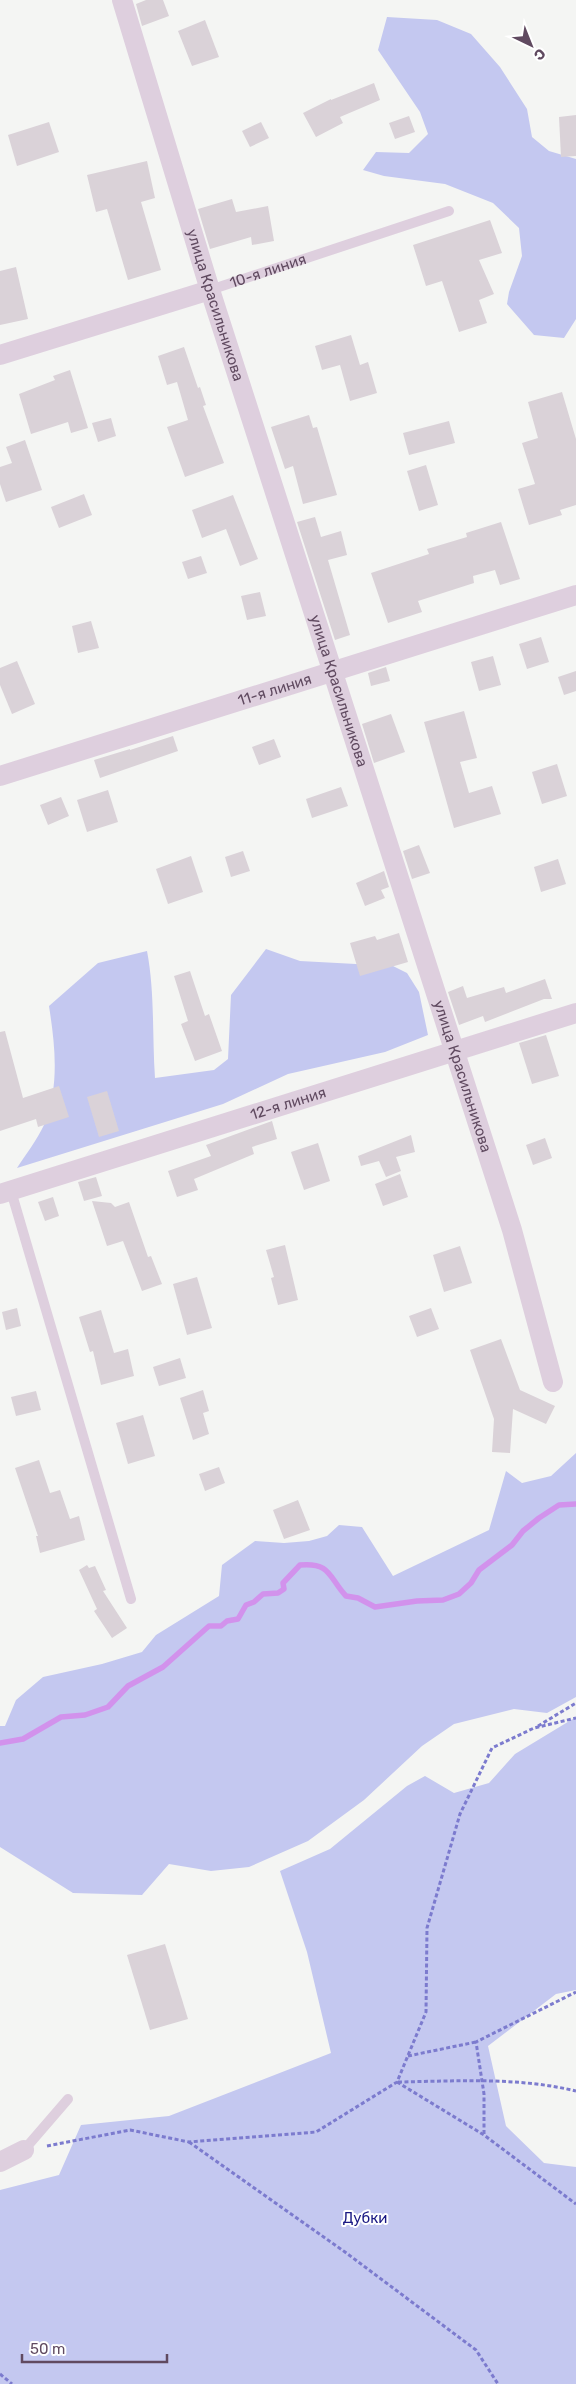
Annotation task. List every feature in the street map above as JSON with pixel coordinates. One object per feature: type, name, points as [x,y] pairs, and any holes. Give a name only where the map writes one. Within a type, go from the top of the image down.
[{"type":"street","name":"улица Красильникова","points":[[122,0],[210,290],[512,1230],[553,1382]]},
{"type":"street","name":"10-я линия","points":[[0,355],[210,290]]},
{"type":"street","name":"11-я линия","points":[[0,776],[576,595]]},
{"type":"street","name":"12-я линия","points":[[6,1192],[576,1013]]},
{"type":"street","points":[[0,2162],[24,2150]]},
{"type":"lane","name":"10-я линия","points":[[210,290],[450,211]]},
{"type":"lane","points":[[6,1192],[131,1598]]},
{"type":"lane","points":[[24,2150],[68,2099]]},
{"type":"path","points":[[397,2082],[426,2012],[427,1928],[460,1814],[492,1748],[534,1728],[576,1703]]},
{"type":"path","points":[[534,1728],[576,1718]]},
{"type":"path","points":[[408,2056],[476,2042],[576,1992]]},
{"type":"path","points":[[476,2042],[482,2081],[484,2135]]},
{"type":"path","points":[[24,2150],[130,2130],[189,2142],[316,2132],[397,2082],[482,2081],[550,2085],[576,2091]]},
{"type":"path","points":[[397,2082],[484,2135],[576,2204]]},
{"type":"path","points":[[189,2142],[345,2252],[476,2350],[498,2384]]},
{"type":"path","points":[[0,2374],[12,2384]]},
{"type":"green space","points":[[387,17],[437,20],[471,34],[500,67],[527,109],[532,137],[549,151],[576,159],[576,319],[564,338],[534,335],[507,304],[509,292],[522,256],[519,228],[493,203],[445,184],[384,176],[363,170],[376,152],[409,153],[428,134],[420,112],[378,50]]},
{"type":"green space","points":[[266,949],[300,961],[393,966],[407,973],[419,992],[428,1035],[385,1052],[288,1074],[223,1104],[17,1168],[44,1125],[52,1095],[55,1066],[49,1006],[98,963],[147,951],[152,998],[155,1078],[214,1070],[228,1059],[231,995]]},
{"type":"green space","points":[[576,1453],[576,1697],[547,1713],[514,1709],[454,1724],[422,1746],[364,1800],[308,1841],[249,1867],[211,1871],[169,1864],[142,1895],[73,1893],[0,1847],[0,1726],[5,1726],[16,1700],[43,1677],[102,1664],[142,1652],[156,1635],[219,1596],[222,1565],[255,1541],[284,1543],[309,1541],[327,1536],[339,1525],[362,1527],[393,1576],[489,1530],[506,1471],[522,1483],[551,1476]]},
{"type":"green space","name":"Дубки","points":[[576,1717],[576,1990],[556,1994],[488,2046],[506,2126],[544,2163],[576,2167],[576,2384],[0,2384],[0,2190],[59,2175],[81,2125],[169,2116],[331,2053],[307,1952],[280,1871],[330,1849],[407,1786],[425,1776],[454,1793],[489,1783],[515,1754]]},
{"type":"building","points":[[146,0],[163,0],[169,16],[142,26],[136,4]]},
{"type":"building","points":[[205,20],[219,57],[192,66],[178,31]]},
{"type":"building","points":[[374,83],[380,100],[340,117],[343,123],[316,137],[303,113],[331,99]]},
{"type":"building","points":[[576,115],[576,156],[561,157],[559,117]]},
{"type":"building","points":[[409,116],[415,132],[395,139],[389,123]]},
{"type":"building","points":[[49,122],[59,152],[17,166],[8,135]]},
{"type":"building","points":[[261,122],[269,138],[250,147],[242,131]]},
{"type":"building","points":[[147,161],[155,198],[141,202],[161,270],[128,280],[107,209],[96,212],[87,175]]},
{"type":"building","points":[[232,199],[236,212],[268,206],[274,241],[252,245],[251,237],[210,249],[198,209]]},
{"type":"building","points":[[490,220],[502,253],[479,260],[494,294],[479,300],[487,323],[459,332],[442,281],[426,286],[413,245]]},
{"type":"building","points":[[16,267],[28,319],[0,325],[0,271]]},
{"type":"building","points":[[351,335],[360,365],[368,362],[377,393],[350,401],[340,365],[322,370],[315,346]]},
{"type":"building","points":[[184,347],[198,388],[200,387],[206,405],[203,406],[224,463],[185,477],[167,427],[188,420],[177,382],[167,385],[158,356]]},
{"type":"building","points":[[70,370],[88,428],[71,433],[68,422],[31,434],[19,394],[55,380],[53,376]]},
{"type":"building","points":[[562,392],[576,439],[576,505],[560,510],[562,515],[529,525],[518,489],[535,484],[522,443],[538,438],[528,402]]},
{"type":"building","points":[[309,415],[313,428],[317,427],[337,495],[303,504],[293,466],[285,469],[271,427]]},
{"type":"building","points":[[111,418],[116,436],[98,442],[92,423]]},
{"type":"building","points":[[449,421],[455,443],[409,455],[403,433]]},
{"type":"building","points":[[25,440],[42,490],[6,502],[0,484],[0,467],[12,463],[6,447]]},
{"type":"building","points":[[426,465],[438,505],[419,511],[407,471]]},
{"type":"building","points":[[84,494],[92,515],[59,528],[51,507]]},
{"type":"building","points":[[233,495],[258,559],[240,566],[226,529],[202,538],[192,510]]},
{"type":"building","points":[[315,517],[321,537],[341,531],[347,555],[328,560],[350,635],[335,640],[297,522]]},
{"type":"building","points":[[501,522],[520,579],[500,585],[495,570],[473,576],[474,583],[418,601],[422,612],[388,623],[371,573],[429,554],[427,549],[467,537],[466,533]]},
{"type":"building","points":[[201,556],[207,573],[188,579],[182,562]]},
{"type":"building","points":[[260,592],[266,616],[247,620],[241,596]]},
{"type":"building","points":[[91,621],[99,648],[78,653],[72,626]]},
{"type":"building","points":[[541,637],[549,662],[527,669],[519,644]]},
{"type":"building","points":[[493,656],[501,685],[479,691],[471,662]]},
{"type":"building","points":[[17,661],[35,704],[12,714],[0,685],[0,668]]},
{"type":"building","points":[[386,667],[390,681],[371,686],[368,673]]},
{"type":"building","points":[[576,671],[576,691],[564,695],[558,677]]},
{"type":"building","points":[[464,711],[477,758],[460,762],[469,793],[492,786],[501,814],[454,828],[424,722]]},
{"type":"building","points":[[391,714],[405,752],[374,763],[362,724]]},
{"type":"building","points":[[173,736],[178,751],[100,778],[94,760]]},
{"type":"building","points":[[274,739],[281,757],[259,765],[252,747]]},
{"type":"building","points":[[557,764],[567,796],[542,804],[532,772]]},
{"type":"building","points":[[341,787],[348,806],[312,818],[306,799]]},
{"type":"building","points":[[108,790],[118,822],[87,832],[77,800]]},
{"type":"building","points":[[61,797],[69,816],[48,825],[40,805]]},
{"type":"building","points":[[419,845],[430,873],[412,879],[403,851]]},
{"type":"building","points":[[243,851],[250,871],[231,877],[225,857]]},
{"type":"building","points":[[191,856],[203,892],[168,904],[156,869]]},
{"type":"building","points":[[558,859],[566,884],[541,892],[534,867]]},
{"type":"building","points":[[384,871],[389,887],[381,890],[385,898],[365,906],[356,883]]},
{"type":"building","points":[[399,933],[408,962],[360,976],[350,943],[375,936],[377,940]]},
{"type":"building","points":[[190,971],[205,1016],[209,1014],[222,1051],[195,1061],[181,1024],[188,1021],[174,976]]},
{"type":"building","points":[[545,979],[552,999],[544,999],[485,1022],[483,1016],[459,1025],[448,992],[463,986],[467,998],[504,987],[506,993]]},
{"type":"building","points":[[5,1031],[23,1098],[59,1086],[69,1117],[38,1127],[36,1119],[0,1131],[0,1032]]},
{"type":"building","points":[[546,1035],[559,1076],[532,1084],[519,1043]]},
{"type":"building","points":[[107,1091],[119,1131],[99,1137],[87,1097]]},
{"type":"building","points":[[272,1121],[277,1139],[252,1147],[254,1154],[194,1179],[198,1190],[177,1197],[168,1171],[211,1156],[206,1145]]},
{"type":"building","points":[[411,1135],[415,1152],[396,1157],[401,1171],[386,1177],[379,1161],[361,1166],[358,1156]]},
{"type":"building","points":[[545,1138],[552,1158],[533,1165],[526,1145]]},
{"type":"building","points":[[318,1143],[330,1181],[304,1190],[291,1152]]},
{"type":"building","points":[[400,1174],[408,1197],[383,1206],[375,1184]]},
{"type":"building","points":[[96,1177],[102,1196],[84,1201],[78,1182]]},
{"type":"building","points":[[53,1197],[59,1216],[45,1221],[38,1202]]},
{"type":"building","points":[[92,1201],[111,1203],[115,1207],[129,1202],[148,1257],[151,1256],[162,1284],[142,1291],[123,1241],[107,1246]]},
{"type":"building","points":[[285,1245],[298,1300],[278,1305],[271,1278],[274,1277],[266,1250]]},
{"type":"building","points":[[460,1246],[472,1283],[444,1292],[433,1255]]},
{"type":"building","points":[[197,1277],[212,1328],[187,1335],[173,1284]]},
{"type":"building","points":[[17,1308],[21,1326],[6,1330],[2,1312]]},
{"type":"building","points":[[431,1308],[439,1329],[417,1337],[409,1316]]},
{"type":"building","points":[[101,1310],[114,1353],[128,1349],[134,1376],[101,1385],[93,1351],[90,1352],[79,1317]]},
{"type":"building","points":[[501,1339],[520,1390],[555,1406],[546,1424],[513,1409],[510,1453],[492,1452],[494,1419],[470,1350]]},
{"type":"building","points":[[180,1358],[186,1378],[159,1386],[153,1367]]},
{"type":"building","points":[[203,1390],[209,1411],[203,1413],[209,1434],[193,1440],[180,1398]]},
{"type":"building","points":[[36,1391],[41,1410],[16,1416],[11,1397]]},
{"type":"building","points":[[143,1415],[155,1456],[128,1464],[116,1423]]},
{"type":"building","points":[[39,1460],[50,1493],[60,1490],[70,1519],[79,1516],[85,1540],[40,1553],[36,1536],[38,1536],[15,1468]]},
{"type":"building","points":[[219,1467],[225,1483],[205,1491],[199,1474]]},
{"type":"building","points":[[298,1500],[310,1530],[284,1539],[273,1510]]},
{"type":"building","points":[[87,1565],[89,1568],[95,1566],[106,1590],[103,1591],[127,1628],[112,1638],[94,1611],[97,1609],[79,1570]]},
{"type":"building","points":[[165,1944],[188,2019],[150,2030],[127,1955]]},
{"type":"waterway","points":[[0,1743],[23,1739],[61,1717],[85,1715],[108,1707],[128,1686],[163,1667],[209,1626],[221,1626],[227,1621],[238,1619],[246,1605],[254,1602],[263,1594],[278,1593],[284,1589],[283,1583],[300,1565],[318,1566],[324,1569],[346,1596],[358,1598],[375,1607],[417,1601],[443,1600],[459,1594],[471,1583],[479,1570],[512,1545],[523,1531],[539,1518],[559,1505],[576,1504]]}]
